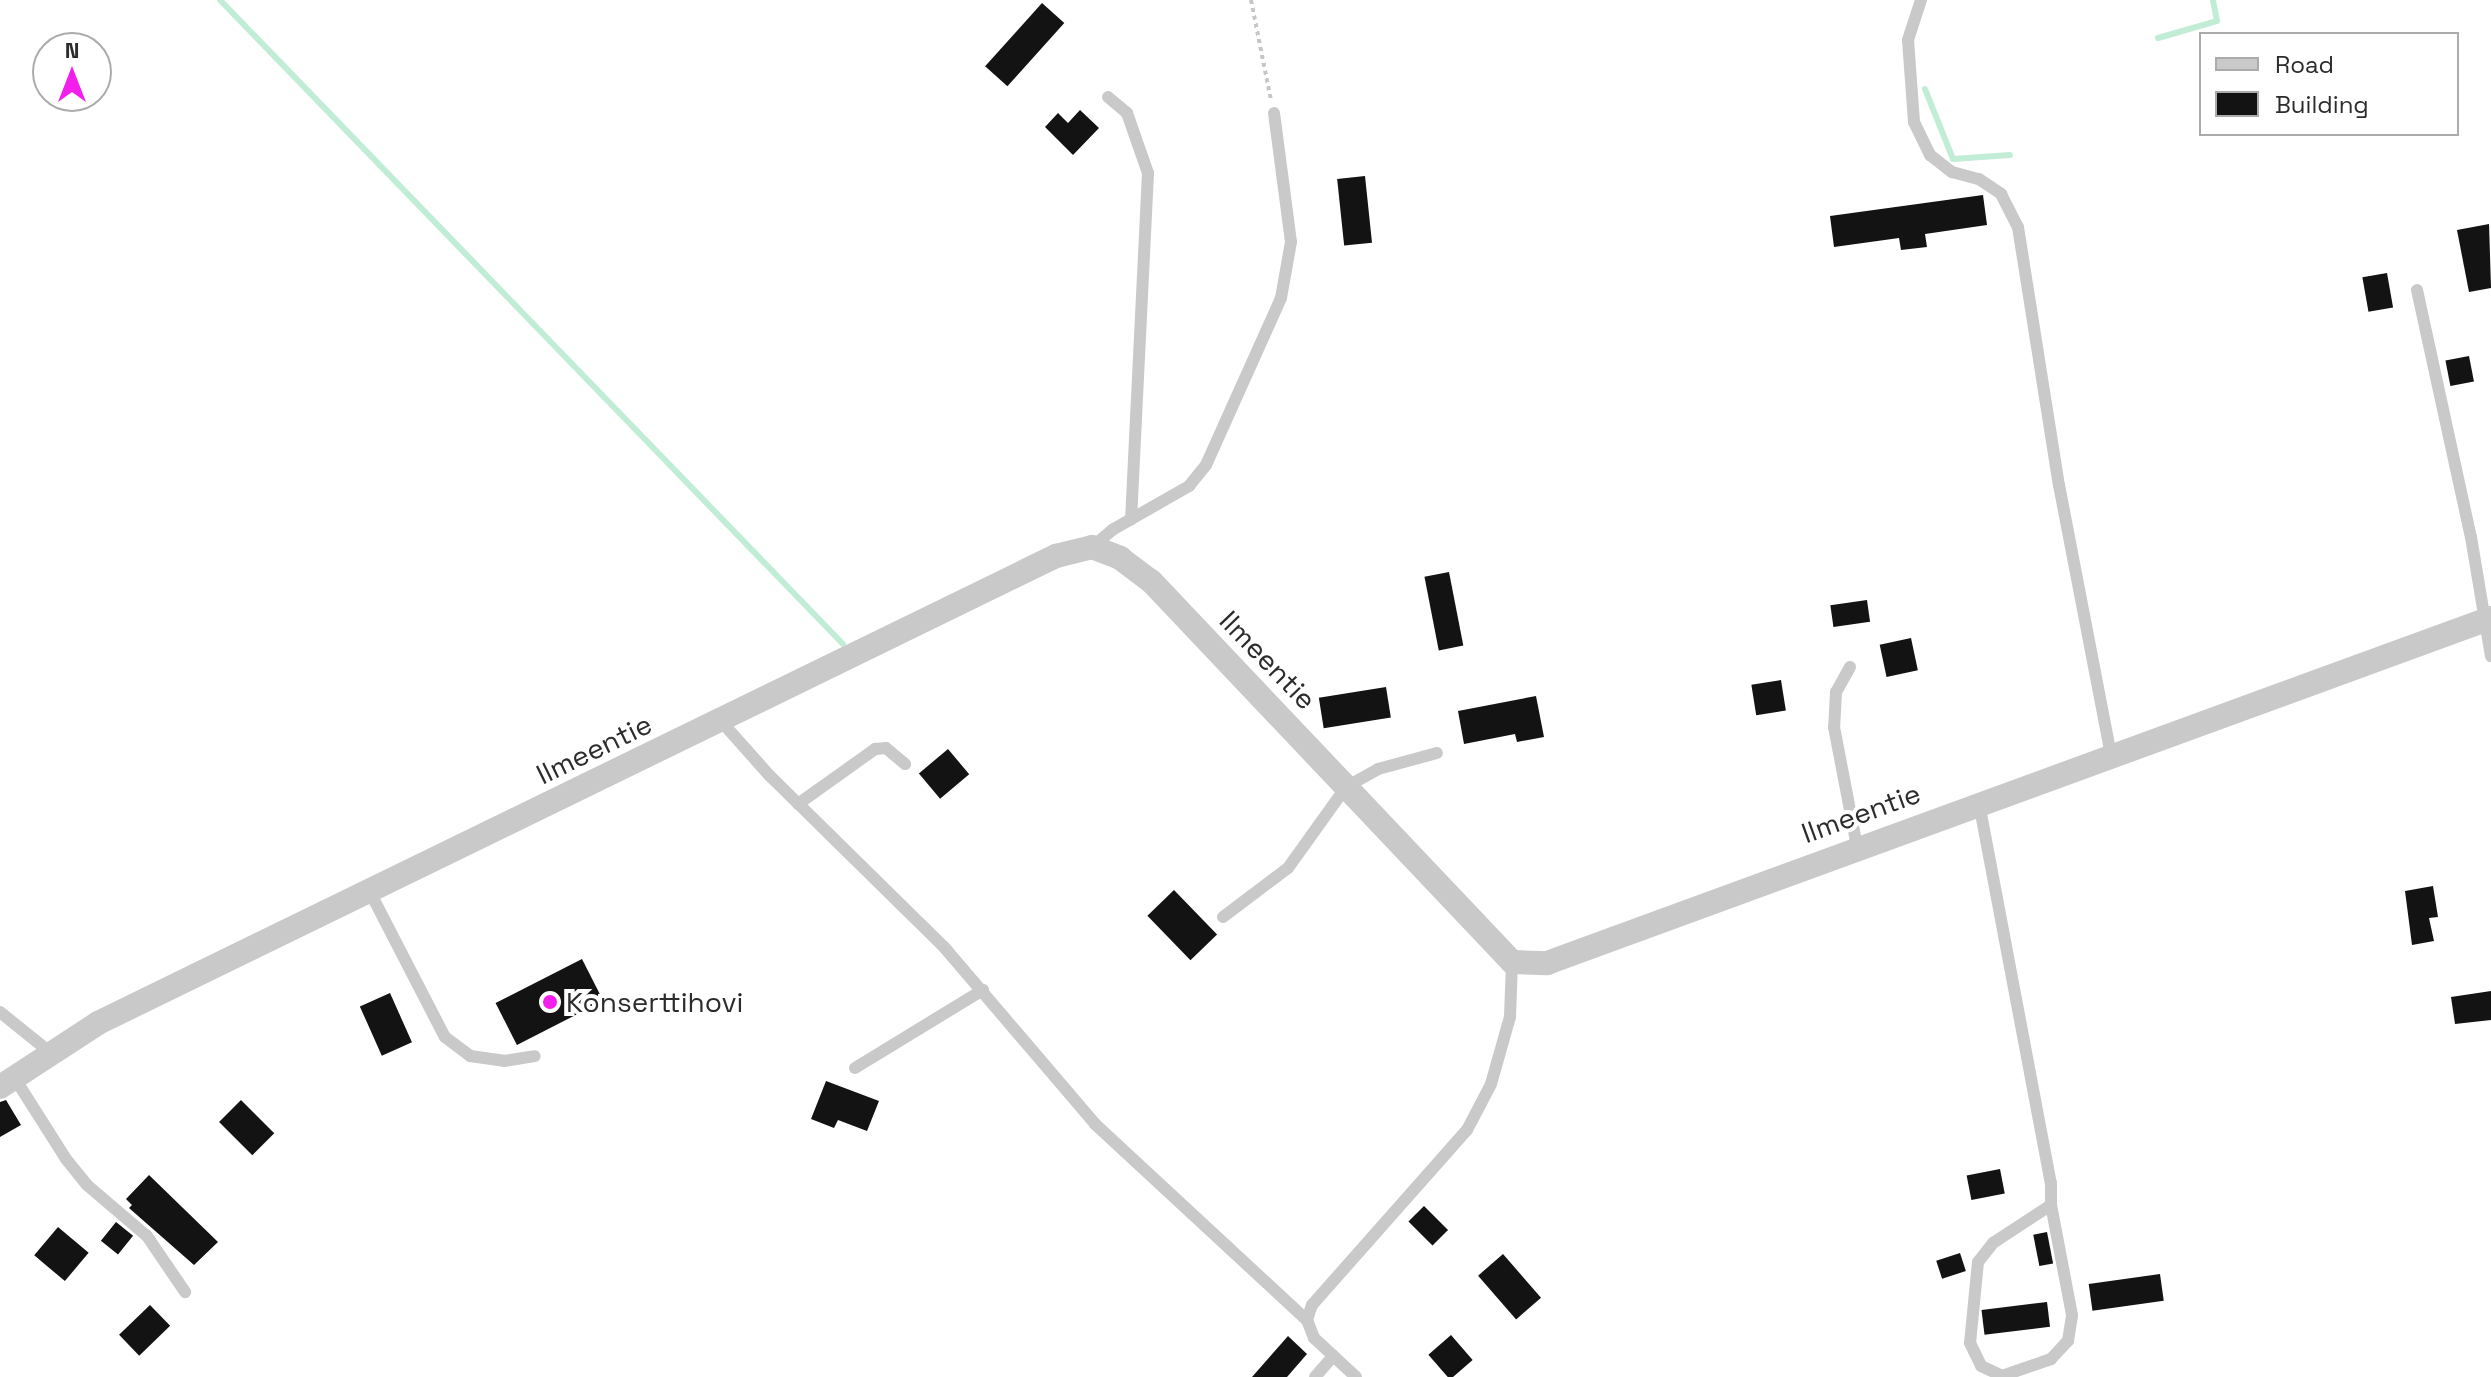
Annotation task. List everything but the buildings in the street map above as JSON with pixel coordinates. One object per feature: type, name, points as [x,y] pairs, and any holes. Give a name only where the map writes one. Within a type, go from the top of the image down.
[{"type":"street","name":"Ilmeentie","points":[[7,1082],[98,1023],[1056,556],[1092,547],[1120,558],[1151,581],[1512,962],[1547,963],[1857,847],[2487,620]]},
{"type":"lane","points":[[1921,0],[1908,40],[1914,122],[1930,155],[1952,172],[1979,179],[2001,194],[2018,227],[2054,456],[2111,755]]},
{"type":"lane","points":[[1108,97],[1127,113],[1148,173],[1131,520]]},
{"type":"lane","points":[[1092,547],[1189,486],[1206,465],[1281,298],[1291,242],[1274,113]]},
{"type":"lane","points":[[2417,290],[2468,524],[2491,656]]},
{"type":"lane","points":[[1850,667],[1836,692],[1834,727],[1857,847]]},
{"type":"lane","points":[[720,720],[798,804],[983,990],[1095,1124],[1307,1320],[1314,1338],[1356,1377]]},
{"type":"lane","points":[[798,804],[875,749],[886,748],[905,764]]},
{"type":"lane","points":[[1223,917],[1288,868],[1346,787],[1378,769],[1437,753]]},
{"type":"lane","points":[[1979,803],[2047,1154],[2051,1205],[2072,1315],[2068,1341],[2051,1359],[2002,1376],[1981,1366],[1970,1343],[1978,1262],[1993,1243],[2051,1205]]},
{"type":"lane","points":[[370,892],[445,1037],[470,1056],[504,1061],[535,1056]]},
{"type":"lane","points":[[1307,1320],[1312,1305],[1356,1250],[1467,1130],[1491,1084],[1510,1017],[1512,962]]},
{"type":"lane","points":[[855,1068],[983,990]]},
{"type":"lane","points":[[0,1012],[51,1053]]},
{"type":"lane","points":[[7,1082],[87,1185],[147,1236],[185,1292]]},
{"type":"lane","points":[[1315,1377],[1333,1356]]},
{"type":"path","points":[[1251,0],[1274,113]]},
{"type":"waterway","points":[[220,0],[843,644]]},
{"type":"waterway","points":[[2158,38],[2217,21],[2213,0]]},
{"type":"waterway","points":[[1925,89],[1953,159],[2010,155]]},
{"type":"place","name":"Konserttihovi","points":[[550,1002]]}]
